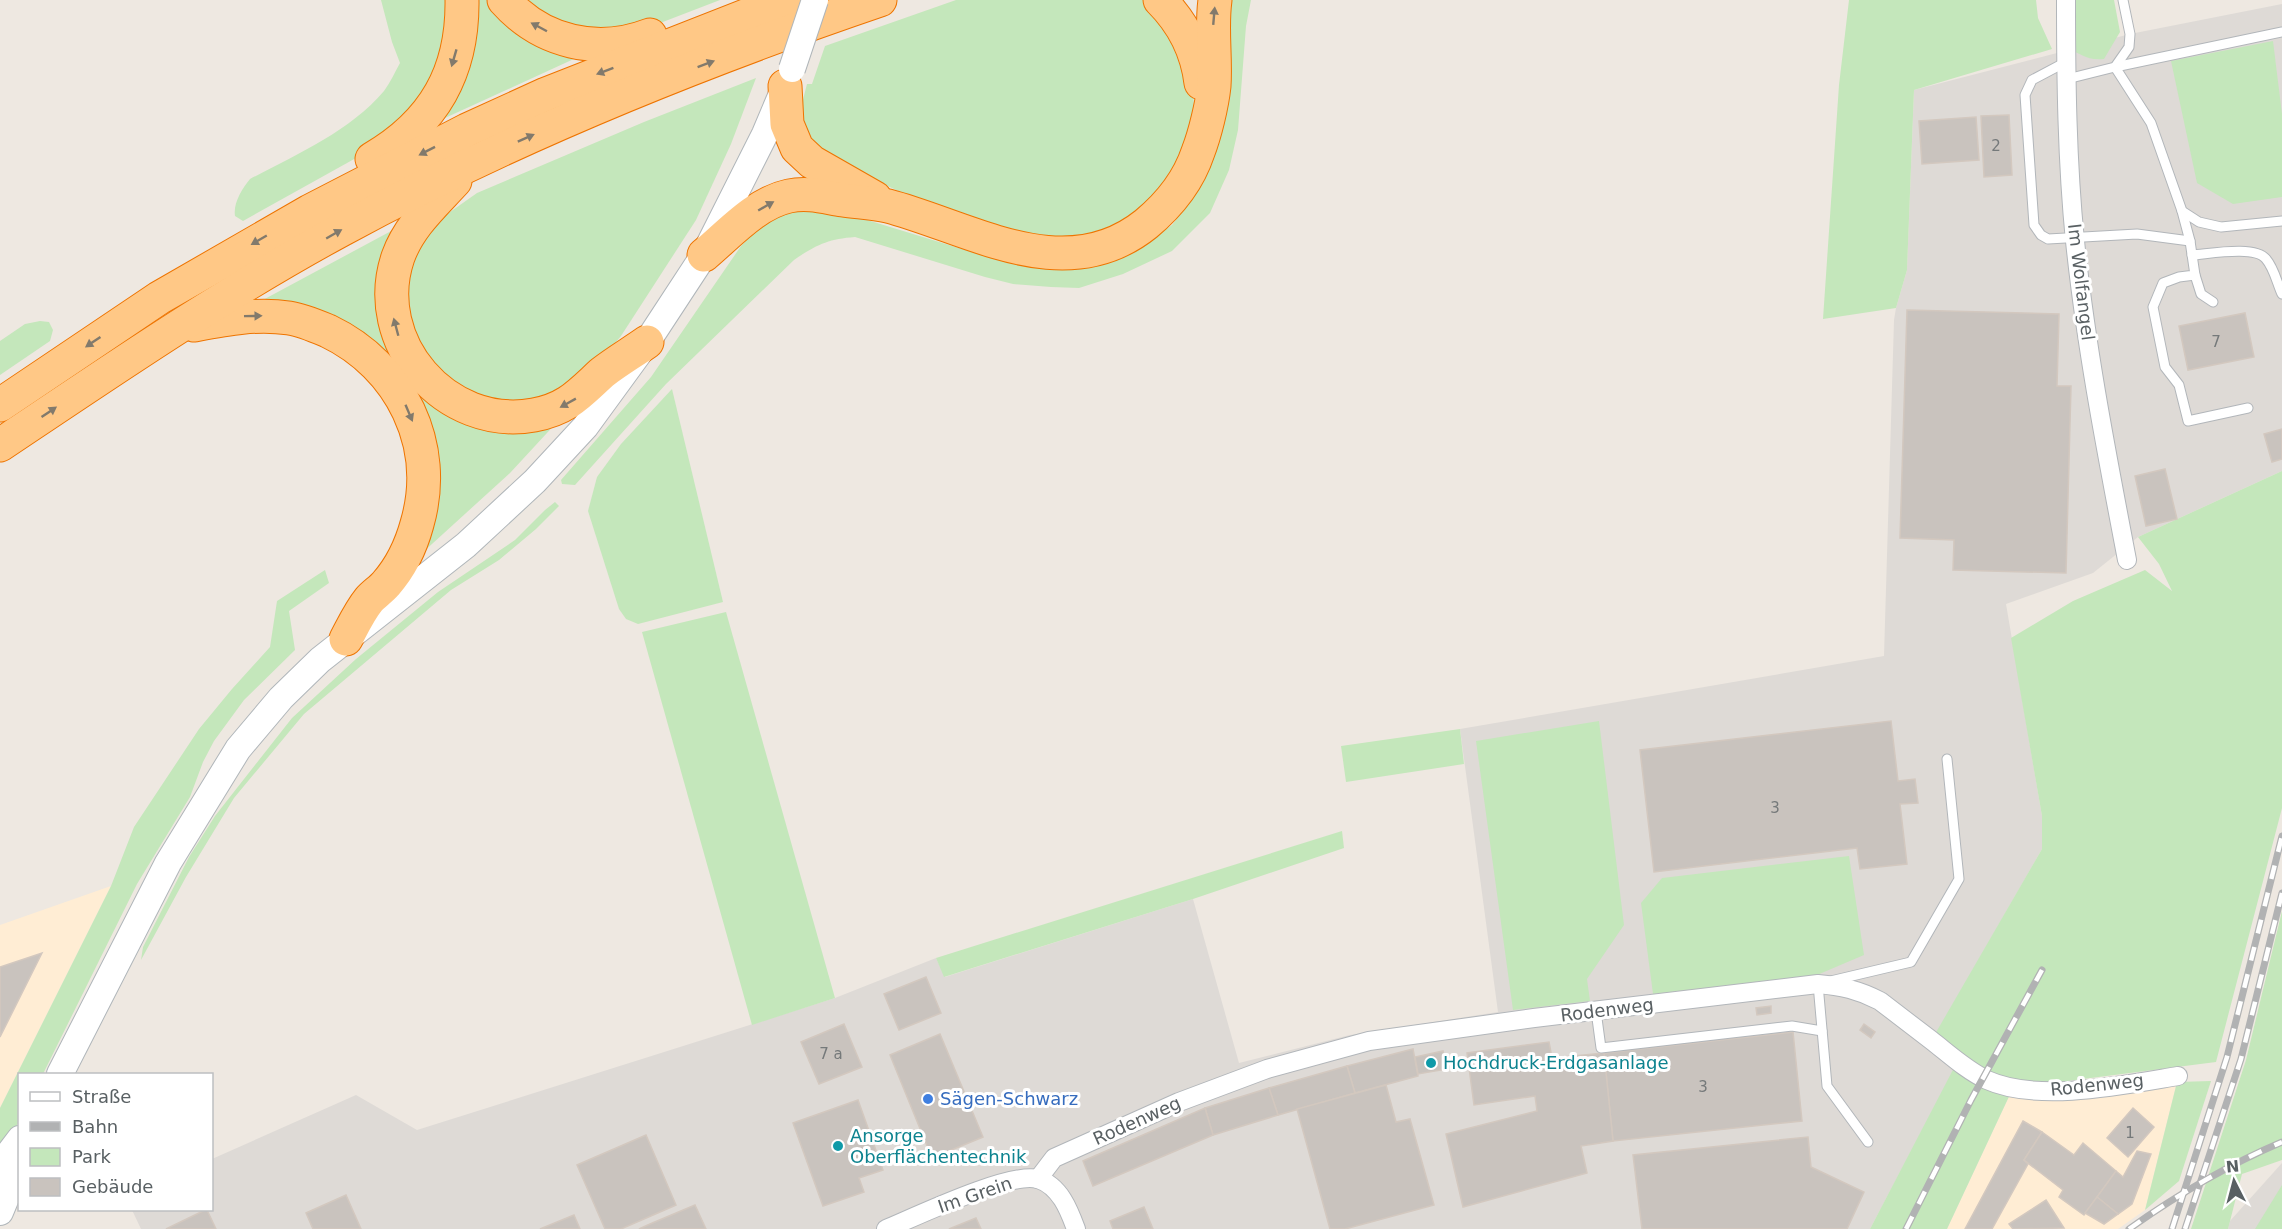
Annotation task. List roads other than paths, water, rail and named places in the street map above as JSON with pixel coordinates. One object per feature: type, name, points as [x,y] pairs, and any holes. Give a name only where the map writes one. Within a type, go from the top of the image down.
[{"type":"highway","points":[[310,211],[351,172],[407,137],[427,115],[446,83],[452,66],[459,42],[462,0]]},
{"type":"highway","points":[[504,0],[529,22],[552,34],[568,40],[596,45],[625,43],[661,31],[737,19]]},
{"type":"highway","points":[[0,405],[159,298],[310,211],[468,130],[546,94],[786,0]]},
{"type":"highway","points":[[0,445],[175,328],[341,230],[473,163],[568,119],[672,77],[809,24],[880,0]]},
{"type":"highway","points":[[1160,0],[1178,20],[1191,42],[1198,65],[1207,116]]},
{"type":"highway","points":[[704,255],[767,204],[786,197],[820,195],[886,206],[987,240],[1038,252],[1084,251],[1125,238],[1142,227],[1174,198],[1194,165],[1205,130],[1214,86],[1212,33],[1215,0]]},
{"type":"highway","points":[[789,78],[787,124],[797,148],[812,162],[886,206]]},
{"type":"highway","points":[[473,163],[421,218],[405,239],[397,259],[393,279],[393,316],[402,345],[419,373],[451,400],[468,408],[504,416],[535,415],[568,404],[602,373],[647,342]]},
{"type":"highway","points":[[175,328],[252,316],[291,318],[315,326],[355,347],[371,360],[386,374],[408,409],[416,431],[424,470],[424,490],[417,525],[399,568],[369,599],[346,639]]},
{"type":"main road","points":[[61,1073],[168,863],[238,749],[281,698],[320,660],[429,576],[535,481],[585,427],[647,342],[704,255],[765,134],[789,78],[815,0]]},
{"type":"main road","points":[[0,1169],[18,1142]]},
{"type":"main road","points":[[0,1212],[18,1169]]},
{"type":"main road","points":[[5,1229],[18,1195]]},
{"type":"street","name":"Im Wolfangel","points":[[2066,0],[2066,70],[2075,239],[2090,352],[2127,560]]},
{"type":"street","name":"Rodenweg","points":[[1038,1179],[1054,1158],[1179,1102],[1277,1066],[1369,1041],[1818,984],[1847,988],[1869,995],[1958,1062],[1987,1080],[2013,1088],[2055,1090],[2115,1086],[2178,1076]]},
{"type":"street","name":"Im Grein","points":[[886,1229],[1002,1184],[1015,1180],[1038,1179],[1051,1187],[1063,1199],[1077,1229]]},
{"type":"lane","points":[[2115,68],[2129,47],[2130,34],[2124,0]]},
{"type":"lane","points":[[2190,241],[2137,234],[2075,239],[2048,239],[2041,235],[2034,225],[2025,94],[2032,80],[2066,70],[2115,68],[2282,32]]},
{"type":"lane","points":[[2115,68],[2151,123],[2182,211],[2201,294],[2213,302]]},
{"type":"lane","points":[[2182,211],[2199,222],[2221,227],[2282,221]]},
{"type":"lane","points":[[2192,255],[2247,251],[2262,254],[2268,261],[2282,294]]},
{"type":"lane","points":[[2195,275],[2179,277],[2163,283],[2153,307],[2165,367],[2179,385],[2188,421],[2248,408]]},
{"type":"lane","points":[[1868,1142],[1827,1086],[1818,984],[1911,962],[1959,879],[1947,759]]},
{"type":"lane","points":[[1596,1011],[1601,1048],[1792,1026],[1822,1031]]},
{"type":"railway","points":[[2172,1229],[2227,1057],[2282,836]]},
{"type":"railway","points":[[2185,1229],[2241,1059],[2282,893]]},
{"type":"railway","points":[[1906,1229],[1971,1100],[2042,970]]},
{"type":"railway","points":[[2129,1229],[2203,1181],[2282,1142]]},
{"type":"place","name":"Hochdruck-Erdgasanlage","points":[[1431,1063]]},
{"type":"place","name":"Sägen-Schwarz","points":[[928,1099]]},
{"type":"place","name":"Ansorge Oberflächentechnik","points":[[838,1146]]}]
